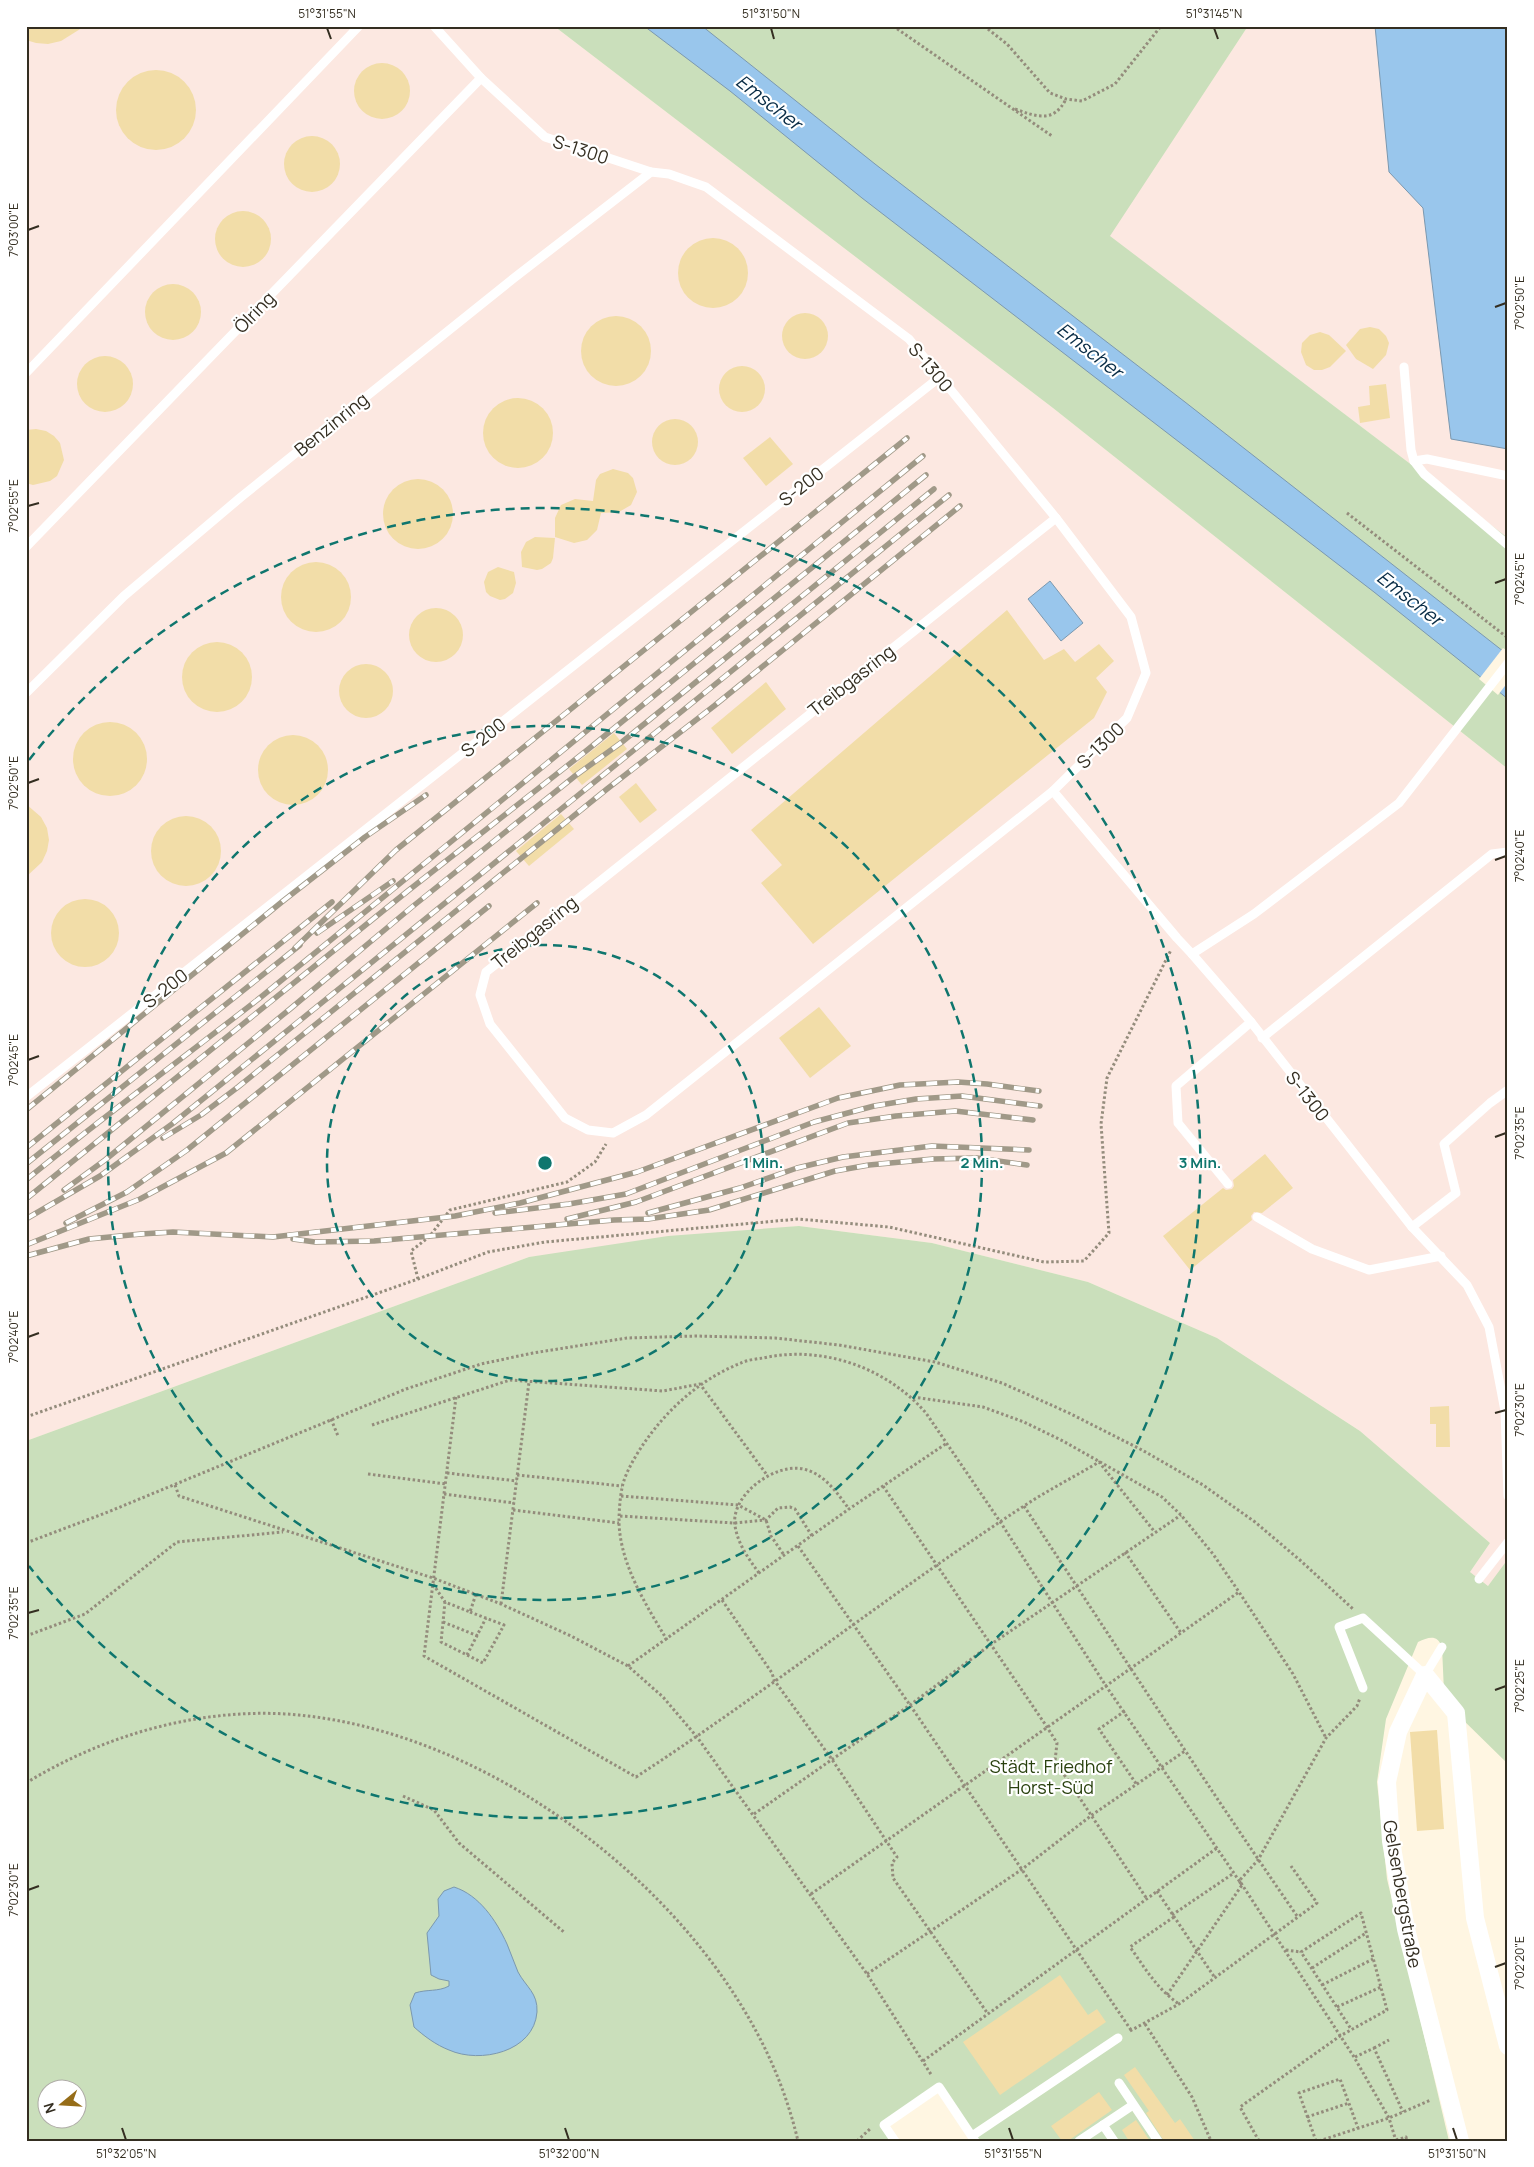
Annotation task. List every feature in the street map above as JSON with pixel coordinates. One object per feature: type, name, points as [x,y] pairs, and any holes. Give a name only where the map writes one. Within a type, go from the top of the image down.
[{"type":"street","points":[[1425,1675],[1456,1713],[1475,1918],[1508,2046]]},
{"type":"street","name":"Gelsenbergstraße","points":[[1425,1675],[1398,1732],[1387,1782],[1391,1841],[1406,1929],[1460,2141]]},
{"type":"lane","points":[[26,373],[359,26]]},
{"type":"lane","name":"S-1300","points":[[434,26],[481,78],[545,137],[651,172],[669,174],[706,187],[909,339],[1056,518],[1131,617],[1146,673],[1127,718],[1053,791],[1177,938],[1251,1022],[1412,1227],[1467,1285],[1489,1327],[1505,1411],[1508,1496]]},
{"type":"lane","name":"Ölring","points":[[26,547],[481,78]]},
{"type":"lane","name":"Benzinring","points":[[26,693],[124,596],[241,497],[651,172]]},
{"type":"lane","points":[[1404,367],[1411,450],[1414,461],[1424,474],[1508,545]]},
{"type":"lane","name":"S-200","points":[[26,1098],[940,377]]},
{"type":"lane","points":[[1414,461],[1427,458],[1508,476]]},
{"type":"lane","name":"Treibgasring","points":[[613,1133],[588,1130],[565,1118],[490,1024],[480,994],[486,972],[1056,518]]},
{"type":"lane","points":[[1192,954],[1254,914],[1398,803],[1508,663]]},
{"type":"lane","points":[[613,1133],[646,1115],[1053,791]]},
{"type":"lane","points":[[1262,1038],[1492,854],[1508,852]]},
{"type":"lane","points":[[1228,1184],[1178,1123],[1176,1086],[1251,1022]]},
{"type":"lane","points":[[1412,1227],[1456,1193],[1444,1144],[1490,1103],[1508,1090]]},
{"type":"lane","points":[[1257,1216],[1312,1249],[1370,1270],[1441,1256]]},
{"type":"lane","points":[[1479,1579],[1508,1542]]},
{"type":"lane","points":[[1363,1688],[1339,1627],[1363,1618],[1425,1675],[1442,1647]]},
{"type":"lane","points":[[895,2141],[884,2125],[939,2088],[973,2138],[1118,2038]]},
{"type":"lane","points":[[1119,2083],[1158,2141]]},
{"type":"lane","points":[[1079,2141],[1133,2105]]},
{"type":"lane","points":[[1103,2125],[1114,2141]]},
{"type":"path","points":[[893,26],[1052,136]]},
{"type":"path","points":[[984,26],[1007,44],[1050,93],[1066,99],[1082,101],[1116,84],[1161,26]]},
{"type":"path","points":[[1011,108],[1032,115],[1048,117],[1062,108],[1066,99]]},
{"type":"path","points":[[1347,513],[1508,638]]},
{"type":"path","points":[[26,1417],[418,1279],[488,1252],[545,1242],[798,1219],[889,1227],[1044,1262],[1084,1261],[1109,1233],[1101,1124],[1107,1078],[1177,938]]},
{"type":"path","points":[[418,1279],[411,1251],[429,1237],[450,1210],[567,1182],[595,1162],[613,1133]]},
{"type":"path","points":[[26,1543],[108,1512],[406,1388],[481,1364],[533,1353],[627,1338],[697,1336],[775,1338],[839,1345],[935,1362],[1002,1383],[1069,1413],[1142,1450],[1204,1485],[1261,1527],[1363,1618]]},
{"type":"path","points":[[667,1640],[632,1575],[619,1523],[622,1486],[643,1442],[667,1414],[700,1384],[742,1362],[782,1354],[824,1356],[860,1365],[912,1396],[983,1407],[1024,1422],[1162,1497],[1181,1515],[1213,1554],[1239,1592],[1293,1674],[1326,1738]]},
{"type":"path","points":[[372,1425],[456,1396],[510,1380],[664,1390],[700,1384]]},
{"type":"path","points":[[501,1604],[529,1382]]},
{"type":"path","points":[[700,1384],[767,1475]]},
{"type":"path","points":[[456,1396],[424,1656],[636,1776],[697,1737],[774,1680],[1024,1506],[1099,1462]]},
{"type":"path","points":[[912,1396],[947,1443],[1053,1602],[1106,1686],[1125,1711],[1286,1950],[1390,2118],[1396,2140],[1406,2138],[1407,2141]]},
{"type":"path","points":[[331,1419],[338,1436]]},
{"type":"path","points":[[628,1666],[849,1509],[947,1443]]},
{"type":"path","points":[[1099,1462],[1154,1531]]},
{"type":"path","points":[[759,1574],[739,1544],[734,1523],[738,1505],[756,1484],[767,1475],[787,1468],[806,1469],[825,1480],[849,1509]]},
{"type":"path","points":[[447,1473],[516,1481]]},
{"type":"path","points":[[368,1474],[446,1484]]},
{"type":"path","points":[[517,1475],[622,1486]]},
{"type":"path","points":[[175,1484],[179,1496],[433,1578],[501,1604],[571,1636],[628,1666],[664,1697],[697,1737],[754,1814],[867,1974],[939,2088]]},
{"type":"path","points":[[883,1486],[1047,1727],[1057,1743],[1055,1761],[1147,1900]]},
{"type":"path","points":[[444,1494],[514,1503]]},
{"type":"path","points":[[621,1496],[738,1505],[766,1520],[771,1536],[784,1555]]},
{"type":"path","points":[[1024,1506],[1185,1751],[1297,1916]]},
{"type":"path","points":[[620,1516],[734,1523],[766,1520],[778,1508],[790,1507],[795,1510],[812,1536]]},
{"type":"path","points":[[513,1510],[619,1523]]},
{"type":"path","points":[[754,1814],[831,1758],[910,1705],[990,1644],[1154,1531],[1181,1515]]},
{"type":"path","points":[[26,1636],[85,1614],[177,1542],[286,1531]]},
{"type":"path","points":[[798,1546],[910,1705],[1131,2030]]},
{"type":"path","points":[[1125,1552],[1181,1633]]},
{"type":"path","points":[[433,1584],[445,1602],[504,1625],[484,1664],[441,1642],[445,1602]]},
{"type":"path","points":[[811,1894],[1239,1592]]},
{"type":"path","points":[[470,1612],[476,1594]]},
{"type":"path","points":[[722,1600],[772,1673],[774,1680],[831,1758],[897,1857],[892,1863],[893,1878],[988,2014]]},
{"type":"path","points":[[467,1655],[486,1618]]},
{"type":"path","points":[[443,1622],[478,1636]]},
{"type":"path","points":[[1239,1881],[1258,1860],[1326,1738],[1357,1706],[1363,1688]]},
{"type":"path","points":[[1125,1711],[1099,1729],[1137,1785]]},
{"type":"path","points":[[26,1783],[54,1766],[80,1754],[135,1733],[188,1721],[258,1714],[297,1715],[362,1726],[398,1737],[461,1761],[506,1784],[586,1836],[656,1898],[680,1923],[709,1958],[756,2030],[786,2097],[798,2141]]},
{"type":"path","points":[[867,1974],[1021,1870],[1092,1815],[1185,1751]]},
{"type":"path","points":[[403,1796],[434,1810],[459,1843],[565,1933]]},
{"type":"path","points":[[923,2060],[1217,1848]]},
{"type":"path","points":[[1118,2038],[1179,2004],[1274,1932],[1317,1903],[1291,1866]]},
{"type":"path","points":[[1179,2004],[1156,1984],[1130,1947],[1234,1873]]},
{"type":"path","points":[[1167,1995],[1242,1885]]},
{"type":"path","points":[[1158,1891],[1196,1952],[1215,1978]]},
{"type":"path","points":[[1259,2141],[1240,2107],[1340,2036],[1387,2010],[1361,1913],[1301,1952],[1286,1950]]},
{"type":"path","points":[[1312,1968],[1366,1933]]},
{"type":"path","points":[[1301,1952],[1351,2030]]},
{"type":"path","points":[[1322,1985],[1373,1958]]},
{"type":"path","points":[[1337,2007],[1381,1987]]},
{"type":"path","points":[[1145,2024],[1192,2097],[1211,2141]]},
{"type":"path","points":[[1354,2057],[1389,2040]]},
{"type":"path","points":[[1374,2048],[1403,2112]]},
{"type":"path","points":[[1358,2128],[1340,2079],[1300,2093],[1307,2117],[1318,2141],[1390,2118],[1447,2093]]},
{"type":"path","points":[[1307,2117],[1349,2103]]},
{"type":"shaded area","points":[[26,26],[554,26],[1053,408],[1508,769],[1508,1566],[1505,1564],[1488,1586],[1470,1572],[1490,1543],[1360,1431],[1217,1338],[1088,1282],[932,1243],[799,1226],[529,1257],[26,1441]]},
{"type":"shaded area","points":[[1248,26],[1508,26],[1508,538],[1109,236]]},
{"type":"green space","points":[[554,26],[1248,26],[1110,236],[1508,538],[1508,769],[1053,408]]},
{"type":"green space","name":"Städt. Friedhof Horst-Süd","points":[[799,1226],[932,1243],[1088,1282],[1217,1338],[1360,1431],[1490,1543],[1470,1572],[1488,1586],[1505,1563],[1508,1566],[1508,1764],[1456,1713],[1444,1692],[1442,1647],[1438,1640],[1429,1638],[1418,1642],[1386,1719],[1377,1782],[1387,1879],[1449,2141],[975,2141],[939,2088],[884,2125],[895,2141],[26,2141],[26,1441],[529,1257],[668,1236]]},
{"type":"water","name":"Emscher","points":[[644,26],[702,26],[875,164],[1185,402],[1508,655],[1508,699],[1374,592],[862,198],[730,91]]},
{"type":"water","points":[[1375,26],[1508,26],[1508,449],[1451,439],[1423,208],[1389,172]]},
{"type":"water","points":[[1050,581],[1083,623],[1061,641],[1028,599]]},
{"type":"water","points":[[454,1887],[479,1902],[498,1926],[518,1972],[536,2000],[537,2012],[534,2026],[526,2037],[516,2045],[490,2055],[475,2056],[449,2050],[439,2046],[414,2027],[410,2005],[415,1993],[449,1986],[449,1981],[431,1975],[427,1933],[439,1916],[438,1899],[444,1891]]},
{"type":"pier","points":[[1503,648],[1508,651],[1508,682],[1498,695],[1479,679]]},
{"type":"building","points":[[26,26],[85,26],[61,41],[48,44],[26,40]]},
{"type":"building","points":[[382,63],[393,65],[402,71],[408,80],[410,91],[408,102],[402,111],[393,117],[382,119],[371,117],[362,111],[356,102],[354,91],[356,80],[362,71],[371,65]]},
{"type":"building","points":[[156,70],[171,73],[184,82],[193,95],[196,110],[193,125],[184,138],[171,147],[156,150],[141,147],[128,138],[119,125],[116,110],[119,95],[128,82],[141,73]]},
{"type":"building","points":[[312,136],[323,138],[332,144],[338,153],[340,164],[338,175],[332,184],[323,190],[312,192],[301,190],[292,184],[286,175],[284,164],[286,153],[292,144],[301,138]]},
{"type":"building","points":[[243,211],[254,213],[263,219],[269,228],[271,239],[269,250],[263,259],[254,265],[243,267],[232,265],[223,259],[217,250],[215,239],[217,228],[223,219],[232,213]]},
{"type":"building","points":[[713,238],[732,244],[742,254],[748,273],[742,292],[732,302],[713,308],[694,302],[684,292],[678,273],[684,254],[694,244]]},
{"type":"building","points":[[173,284],[184,286],[193,292],[199,301],[201,312],[199,323],[193,332],[184,338],[173,340],[162,338],[153,332],[147,323],[145,312],[147,301],[153,292],[162,286]]},
{"type":"building","points":[[810,313],[822,319],[827,327],[827,345],[822,353],[814,358],[800,359],[788,353],[783,345],[782,331],[788,319],[796,314]]},
{"type":"building","points":[[616,316],[635,322],[645,332],[651,351],[645,370],[635,380],[616,386],[597,380],[587,370],[581,351],[587,332],[597,322]]},
{"type":"building","points":[[1370,327],[1379,329],[1386,336],[1389,343],[1386,355],[1373,369],[1356,359],[1346,345],[1360,329]]},
{"type":"building","points":[[1320,332],[1329,335],[1346,351],[1330,367],[1314,370],[1306,365],[1301,352],[1302,343],[1310,335]]},
{"type":"building","points":[[105,356],[116,358],[125,364],[131,373],[133,384],[131,395],[125,404],[116,410],[105,412],[94,410],[85,404],[79,395],[77,384],[79,373],[85,364],[94,358]]},
{"type":"building","points":[[747,366],[759,372],[764,380],[764,398],[759,406],[751,411],[737,412],[725,406],[720,398],[719,384],[725,372],[733,367]]},
{"type":"building","points":[[1386,384],[1390,418],[1360,423],[1358,407],[1370,405],[1369,386]]},
{"type":"building","points":[[518,398],[537,404],[547,414],[553,433],[547,452],[537,462],[518,468],[499,462],[489,452],[483,433],[489,414],[499,404]]},
{"type":"building","points":[[680,419],[692,425],[697,433],[697,451],[692,459],[684,464],[670,465],[658,459],[653,451],[652,437],[658,425],[666,420]]},
{"type":"building","points":[[26,430],[46,431],[54,436],[60,443],[64,460],[57,476],[50,481],[33,485],[26,483]]},
{"type":"building","points":[[770,437],[793,464],[766,486],[743,458]]},
{"type":"building","points":[[613,469],[628,473],[633,478],[637,492],[631,505],[619,512],[601,513],[597,530],[587,540],[574,543],[555,537],[555,518],[561,505],[575,499],[593,501],[596,480],[600,474]]},
{"type":"building","points":[[418,479],[437,485],[447,495],[453,514],[447,533],[437,543],[418,549],[399,543],[389,533],[383,514],[389,495],[399,485]]},
{"type":"building","points":[[535,537],[555,538],[551,563],[537,570],[522,567],[521,552],[526,542]]},
{"type":"building","points":[[316,562],[335,568],[345,578],[351,597],[345,616],[335,626],[316,632],[297,626],[287,616],[281,597],[287,578],[297,568]]},
{"type":"building","points":[[498,567],[514,572],[516,583],[513,593],[500,600],[486,592],[484,582],[488,572]]},
{"type":"building","points":[[436,608],[446,610],[455,616],[461,625],[463,635],[461,645],[455,654],[446,660],[436,662],[426,660],[417,654],[411,645],[409,635],[411,625],[417,616],[426,610]]},
{"type":"building","points":[[1007,610],[1044,660],[1064,649],[1075,662],[1099,644],[1114,661],[1096,678],[1107,692],[1094,718],[813,944],[761,883],[782,865],[751,830]]},
{"type":"building","points":[[217,642],[236,648],[246,658],[252,677],[246,696],[236,706],[217,712],[198,706],[188,696],[182,677],[188,658],[198,648]]},
{"type":"building","points":[[366,664],[376,666],[385,672],[391,681],[393,691],[391,701],[385,710],[376,716],[366,718],[356,716],[347,710],[341,701],[339,691],[341,681],[347,672],[356,666]]},
{"type":"building","points":[[766,682],[786,709],[732,754],[711,728]]},
{"type":"building","points":[[110,722],[131,728],[141,738],[147,759],[141,780],[131,790],[110,796],[89,790],[79,780],[73,759],[79,738],[89,728]]},
{"type":"building","points":[[614,733],[627,749],[582,785],[569,769]]},
{"type":"building","points":[[293,735],[312,741],[322,751],[328,770],[322,789],[312,799],[293,805],[274,799],[264,789],[258,770],[264,751],[274,741]]},
{"type":"building","points":[[636,783],[657,810],[640,823],[619,797]]},
{"type":"building","points":[[26,804],[41,817],[47,828],[49,840],[42,862],[26,877]]},
{"type":"building","points":[[561,814],[574,829],[529,866],[516,851]]},
{"type":"building","points":[[186,816],[205,822],[215,832],[221,851],[215,870],[205,880],[186,886],[167,880],[157,870],[151,851],[157,832],[167,822]]},
{"type":"building","points":[[78,899],[92,899],[104,904],[114,914],[119,926],[119,940],[114,952],[104,962],[92,967],[78,967],[66,962],[56,952],[51,940],[51,926],[56,914],[66,904]]},
{"type":"building","points":[[819,1007],[851,1046],[810,1078],[779,1038]]},
{"type":"building","points":[[1265,1154],[1293,1188],[1262,1213],[1254,1212],[1251,1216],[1252,1220],[1190,1270],[1163,1236],[1223,1188],[1226,1190],[1232,1189],[1234,1186],[1233,1180]]},
{"type":"building","points":[[1449,1406],[1450,1447],[1436,1447],[1436,1424],[1430,1424],[1430,1407]]},
{"type":"building","points":[[1437,1730],[1444,1829],[1417,1831],[1410,1732]]},
{"type":"building","points":[[1060,1975],[1088,2015],[1097,2009],[1106,2022],[1000,2095],[963,2042]]},
{"type":"building","points":[[1135,2067],[1175,2123],[1180,2119],[1195,2141],[1164,2141],[1146,2113],[1149,2111],[1124,2075]]},
{"type":"building","points":[[1099,2092],[1112,2110],[1068,2141],[1062,2141],[1051,2126]]},
{"type":"building","points":[[1136,2120],[1150,2141],[1129,2141],[1122,2130]]},
{"type":"railway","points":[[295,948],[396,850],[907,438]]},
{"type":"railway","points":[[26,1180],[261,997],[923,456]]},
{"type":"railway","points":[[26,1199],[409,890],[586,751],[926,475]]},
{"type":"railway","points":[[64,1190],[105,1160],[412,907],[575,776],[622,742],[934,489]]},
{"type":"railway","points":[[26,1219],[100,1176],[172,1124],[949,495]]},
{"type":"railway","points":[[163,1138],[201,1115],[238,1087],[607,789],[714,706],[960,506]]},
{"type":"railway","points":[[26,1110],[283,901],[365,837],[426,795]]},
{"type":"railway","points":[[317,933],[393,881]]},
{"type":"railway","points":[[26,1148],[332,902]]},
{"type":"railway","points":[[26,1245],[140,1199],[226,1153],[537,903]]},
{"type":"railway","points":[[66,1223],[127,1192],[187,1150],[489,906]]},
{"type":"railway","points":[[26,1164],[300,945]]},
{"type":"railway","points":[[26,1256],[89,1239],[141,1234],[173,1232],[273,1237],[455,1216],[520,1203],[637,1172],[838,1098],[900,1085],[958,1082],[1039,1091]]},
{"type":"railway","points":[[495,1213],[569,1204],[626,1194],[814,1122],[874,1106],[916,1099],[962,1096],[1040,1106]]},
{"type":"railway","points":[[567,1219],[636,1202],[848,1123],[896,1116],[955,1111],[1033,1120]]},
{"type":"railway","points":[[648,1213],[740,1188],[797,1168],[843,1157],[932,1146],[1029,1150]]},
{"type":"railway","points":[[293,1239],[315,1242],[374,1241],[614,1220],[648,1219],[709,1210],[835,1171],[869,1165],[933,1159],[977,1158],[1027,1165]]}]
